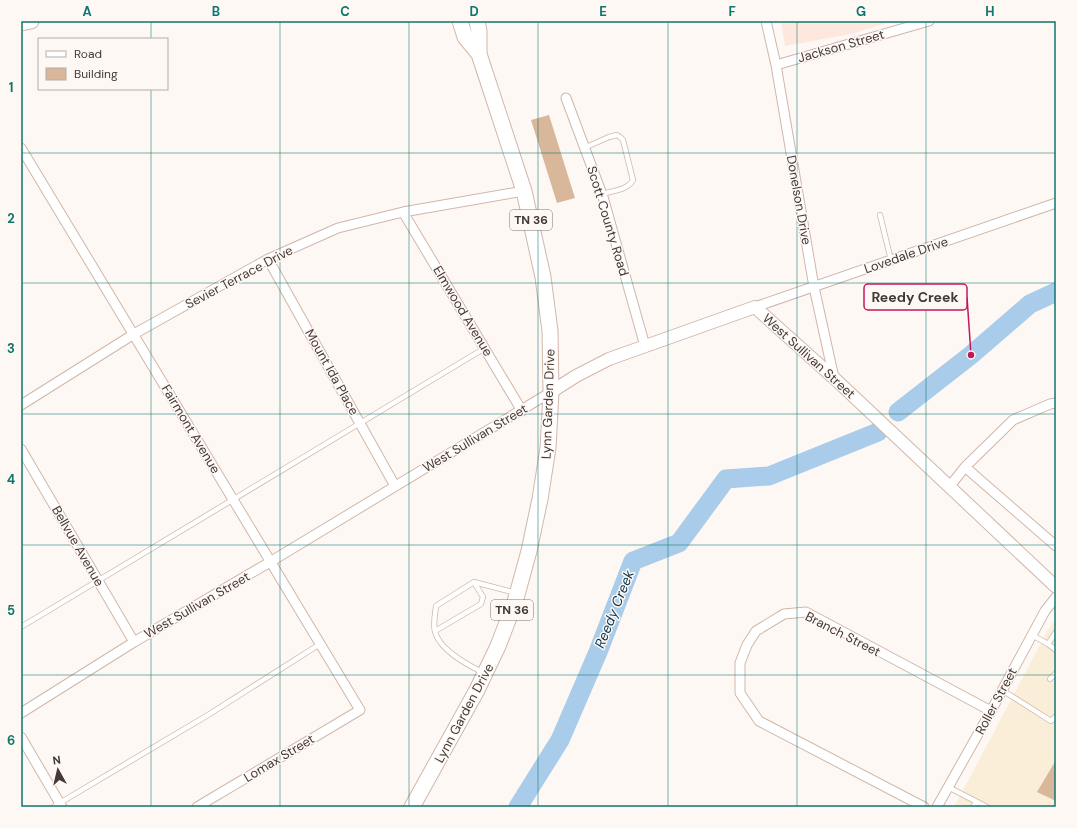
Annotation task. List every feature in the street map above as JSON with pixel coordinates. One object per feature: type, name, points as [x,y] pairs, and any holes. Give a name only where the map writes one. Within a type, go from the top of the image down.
[{"type":"main road","points":[[21,23],[31,21]]},
{"type":"main road","name":"Lynn Garden Drive","points":[[460,21],[465,37],[479,54]]},
{"type":"main road","name":"Lynn Garden Drive","points":[[412,807],[477,690],[498,646],[518,593],[529,551],[540,499],[548,448],[551,392],[550,331],[543,277],[524,190],[479,54],[479,31],[477,21]]},
{"type":"street","name":"Donelson Drive","points":[[766,21],[776,65],[814,287],[834,378]]},
{"type":"street","name":"Jackson Street","points":[[776,65],[929,21]]},
{"type":"street","name":"Scott County Road","points":[[566,98],[602,194],[646,346]]},
{"type":"street","name":"Fairmont Avenue","points":[[21,148],[360,710]]},
{"type":"street","name":"Sevier Terrace Drive","points":[[21,405],[134,334],[268,259],[338,228],[403,212],[524,190]]},
{"type":"street","name":"Lovedale Drive","points":[[755,307],[1056,203]]},
{"type":"street","name":"Elmwood Avenue","points":[[403,212],[522,411]]},
{"type":"street","name":"Mount Ida Place","points":[[268,259],[395,486]]},
{"type":"street","name":"West Sullivan Street","points":[[21,713],[134,642],[522,411],[576,376],[608,359],[755,307],[834,378],[1056,587]]},
{"type":"street","points":[[950,486],[964,467],[1013,420],[1050,404],[1056,403]]},
{"type":"street","name":"Bellvue Avenue","points":[[21,450],[134,642]]},
{"type":"street","points":[[964,467],[1056,546]]},
{"type":"street","name":"Roller Street","points":[[937,807],[991,711],[1045,610],[1056,597]]},
{"type":"street","name":"Branch Street","points":[[924,807],[759,721],[740,693],[740,663],[747,645],[756,631],[784,614],[806,612],[991,711]]},
{"type":"street","name":"Lomax Street","points":[[197,807],[360,710]]},
{"type":"street","points":[[21,738],[59,806]]},
{"type":"lane","points":[[584,148],[612,136],[620,136],[622,140],[633,180],[631,184],[626,187],[602,194]]},
{"type":"lane","points":[[880,215],[891,260]]},
{"type":"lane","points":[[21,627],[485,348]]},
{"type":"lane","points":[[485,673],[466,664],[441,644],[435,631],[436,606],[474,582],[518,593]]},
{"type":"lane","points":[[435,631],[482,604],[483,597],[474,582]]},
{"type":"lane","points":[[1048,644],[1056,632]]},
{"type":"lane","points":[[1032,634],[1056,650]]},
{"type":"lane","points":[[59,806],[208,715],[320,644]]},
{"type":"lane","points":[[1050,679],[1056,673]]},
{"type":"lane","points":[[1002,690],[1051,721],[1056,716]]},
{"type":"lane","points":[[948,787],[987,807]]},
{"type":"lane","points":[[973,807],[976,802]]},
{"type":"shaded area","points":[[781,21],[894,21],[851,34],[785,46]]},
{"type":"shaded area","points":[[1056,618],[1056,807],[954,807],[1049,628]]},
{"type":"building","points":[[549,115],[575,198],[557,203],[531,120]]},
{"type":"building","points":[[1056,760],[1056,801],[1037,792]]},
{"type":"waterway","name":"Reedy Creek","points":[[898,412],[971,355],[1030,304],[1056,292]]},
{"type":"waterway","name":"Reedy Creek","points":[[518,807],[560,740],[598,652],[633,561],[679,543],[726,479],[769,476],[878,432]]},
{"type":"place","name":"Reedy Creek","points":[[971,355]]}]
